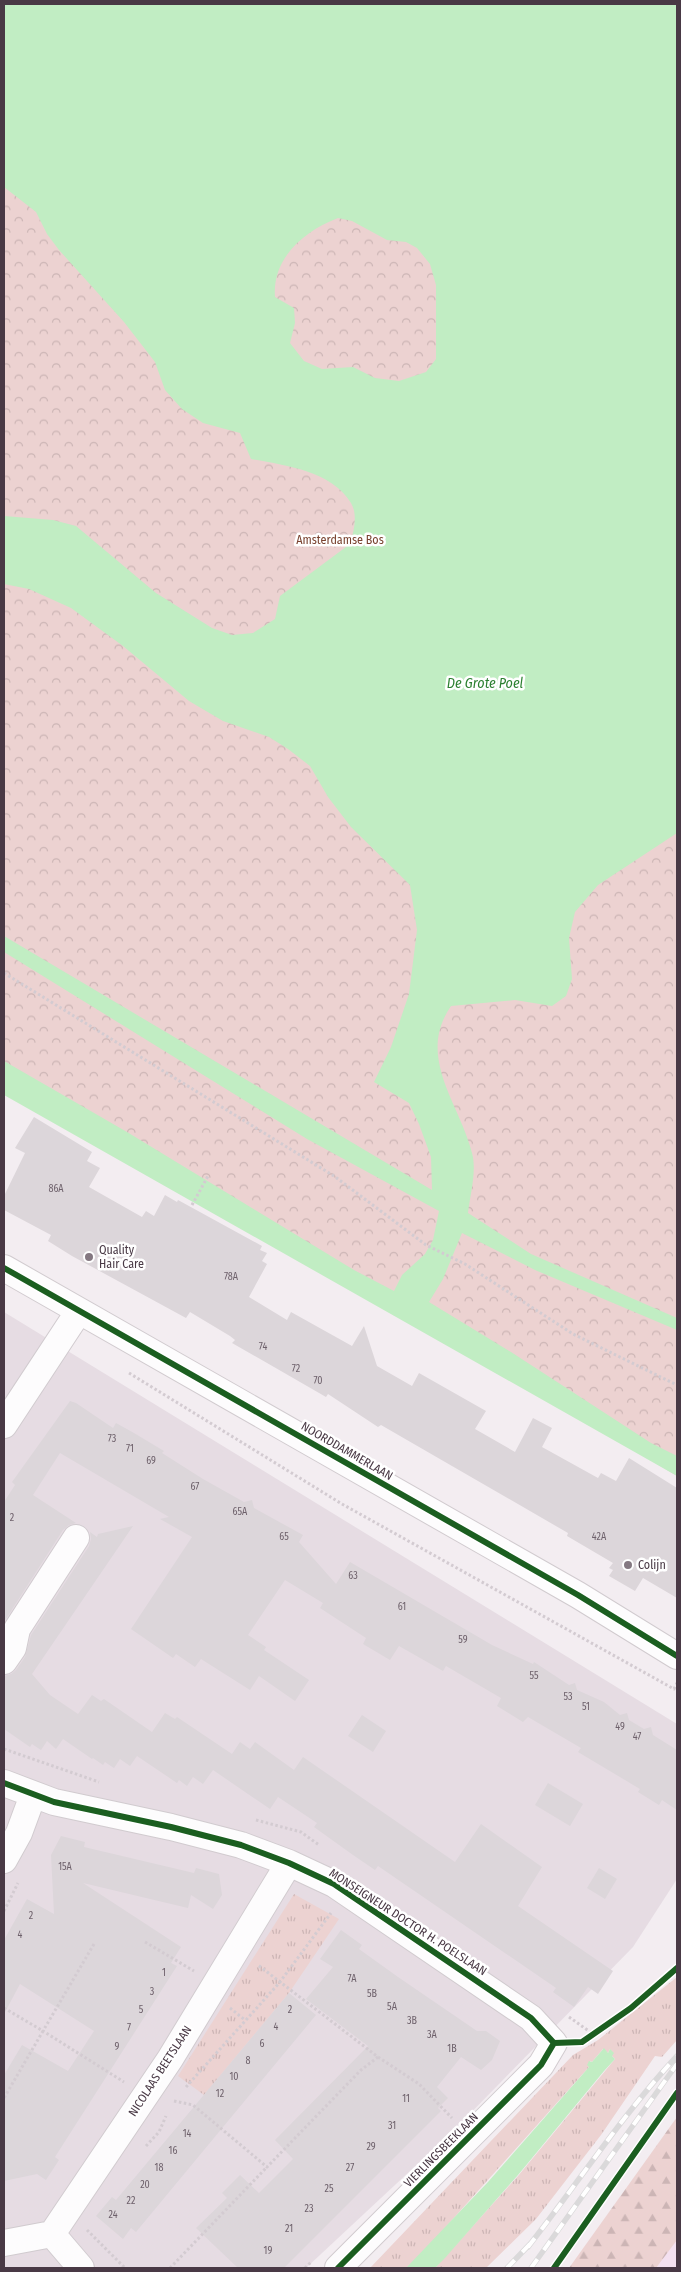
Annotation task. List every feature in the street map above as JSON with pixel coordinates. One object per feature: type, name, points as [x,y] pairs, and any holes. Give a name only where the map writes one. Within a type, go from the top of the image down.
[{"type":"street","name":"NOORDDAMMERLAAN","points":[[4,1268],[570,1590],[677,1656]]},
{"type":"street","points":[[4,1425],[79,1311]]},
{"type":"street","points":[[4,1661],[13,1648],[17,1629],[76,1538]]},
{"type":"street","name":"MONSEIGNEUR DOCTOR H. POELSLAAN","points":[[4,1784],[54,1802],[171,1827],[241,1845],[289,1863],[334,1884],[531,2018],[554,2043]]},
{"type":"street","points":[[4,1860],[20,1833],[33,1795]]},
{"type":"street","name":"NICOLAAS BEETSLAAN","points":[[52,2234],[146,2095],[217,1983],[289,1863]]},
{"type":"street","name":"VIERLINGSBEEKLAAN","points":[[338,2268],[542,2065],[554,2043]]},
{"type":"street","points":[[4,2243],[52,2234],[82,2268]]},
{"type":"path","points":[[4,973],[334,1176],[426,1246],[465,1264],[573,1334],[677,1385]]},
{"type":"path","points":[[192,1205],[208,1176]]},
{"type":"path","points":[[122,1368],[170,1400],[342,1504],[676,1690],[677,1683]]},
{"type":"path","points":[[185,2088],[280,1982],[347,1893]]},
{"type":"path","points":[[145,1942],[217,1983]]},
{"type":"path","points":[[4,2098],[94,1944]]},
{"type":"path","points":[[237,1950],[378,2057],[418,2084],[473,2133]]},
{"type":"path","points":[[4,2008],[146,2095]]},
{"type":"path","points":[[554,2043],[582,2042],[601,2029]]},
{"type":"path","points":[[170,2268],[362,2070],[378,2057]]},
{"type":"path","points":[[179,2094],[173,2101],[194,2105],[267,2167]]},
{"type":"path","points":[[68,2210],[125,2268]]},
{"type":"shaded area","points":[[4,1312],[677,1724],[677,1879],[633,1947],[455,2129],[306,2268],[4,2268]]},
{"type":"shaded area","points":[[677,2225],[677,2268],[648,2268]]},
{"type":"green space","name":"Amsterdamse Bos","points":[[4,4],[677,4],[677,1476],[4,1076]]},
{"type":"green space","points":[[294,1894],[339,1919],[289,1993],[204,2095],[178,2076]]},
{"type":"green space","points":[[677,1977],[677,2040],[662,2057],[655,2056],[601,2135],[536,2219],[486,2268],[435,2268],[518,2176],[615,2059],[610,2049],[608,2053],[603,2049],[592,2062],[590,2061],[589,2067],[418,2258],[406,2268],[370,2268],[573,2055],[598,2040]]},
{"type":"green space","points":[[677,2117],[677,2240],[656,2268],[569,2268]]},
{"type":"water","name":"De Grote Poel","points":[[4,4],[677,4],[677,833],[598,885],[575,912],[569,938],[572,979],[566,996],[552,1006],[515,1000],[451,1006],[441,1025],[438,1043],[439,1061],[444,1080],[472,1153],[473,1175],[468,1213],[531,1254],[677,1318],[677,1330],[535,1270],[462,1233],[443,1279],[429,1302],[511,1352],[651,1443],[677,1456],[677,1476],[4,1095],[4,1061],[127,1132],[354,1270],[394,1291],[402,1275],[425,1254],[433,1240],[439,1211],[307,1139],[4,952],[4,936],[432,1190],[431,1157],[409,1103],[374,1082],[391,1047],[409,994],[417,930],[410,885],[351,827],[328,797],[310,766],[288,749],[269,737],[223,721],[189,701],[123,646],[71,608],[29,589],[4,584],[4,516],[53,520],[76,526],[156,593],[212,628],[232,635],[253,633],[275,619],[280,596],[350,544],[355,523],[351,503],[343,492],[332,483],[320,477],[292,467],[251,459],[240,433],[203,423],[182,409],[165,390],[155,362],[124,322],[59,250],[47,234],[36,212],[4,187]],"holes":[[[338,218],[352,221],[387,240],[406,242],[417,248],[430,264],[436,285],[436,359],[426,372],[399,381],[375,378],[353,367],[322,369],[304,361],[290,343],[295,323],[294,308],[275,297],[275,283],[285,258],[302,238],[313,230]]]},
{"type":"water","points":[[604,2048],[608,2053],[610,2049],[614,2053],[612,2056],[615,2059],[518,2175],[445,2258],[435,2268],[406,2268],[488,2182],[589,2067],[587,2065],[589,2061],[592,2062]]},
{"type":"building","points":[[34,1117],[92,1152],[87,1161],[100,1168],[89,1187],[142,1217],[146,1211],[154,1216],[165,1195],[177,1202],[178,1200],[262,1246],[260,1250],[267,1253],[262,1261],[267,1264],[249,1297],[287,1320],[291,1312],[352,1346],[364,1326],[377,1366],[412,1386],[419,1373],[486,1411],[475,1429],[515,1452],[533,1418],[552,1428],[542,1447],[598,1478],[601,1473],[616,1481],[629,1458],[677,1488],[677,1598],[643,1578],[635,1591],[609,1576],[613,1570],[609,1568],[613,1563],[567,1536],[568,1533],[381,1425],[378,1427],[328,1394],[326,1397],[232,1343],[235,1340],[230,1336],[190,1312],[186,1318],[72,1256],[48,1241],[51,1235],[4,1210],[4,1196],[25,1153],[15,1148]]},
{"type":"building","points":[[70,1401],[113,1428],[116,1423],[134,1433],[164,1451],[162,1453],[203,1479],[244,1502],[252,1500],[254,1508],[303,1535],[299,1542],[336,1584],[350,1562],[492,1645],[533,1664],[534,1662],[569,1685],[575,1683],[577,1690],[604,1702],[620,1715],[627,1713],[629,1720],[644,1729],[651,1727],[653,1735],[677,1750],[677,1810],[662,1800],[659,1805],[638,1792],[640,1789],[578,1752],[581,1748],[528,1717],[523,1722],[497,1706],[501,1698],[446,1666],[443,1671],[399,1646],[390,1660],[363,1644],[366,1638],[320,1608],[323,1603],[285,1580],[248,1635],[266,1647],[264,1650],[309,1680],[295,1701],[259,1676],[250,1690],[201,1659],[195,1667],[176,1654],[173,1658],[131,1629],[192,1537],[160,1519],[169,1517],[60,1453],[33,1495],[76,1523],[69,1525],[63,1530],[4,1622],[4,1502],[15,1485],[12,1482]]},
{"type":"building","points":[[133,1526],[32,1674],[50,1695],[78,1714],[92,1695],[101,1701],[104,1699],[152,1732],[165,1713],[175,1719],[177,1717],[232,1754],[240,1742],[250,1749],[255,1742],[294,1770],[303,1757],[455,1862],[481,1824],[542,1867],[518,1906],[613,1971],[598,1994],[588,1987],[574,2007],[553,1992],[556,1988],[378,1866],[375,1870],[353,1855],[314,1827],[317,1823],[278,1797],[270,1809],[213,1770],[203,1784],[193,1777],[187,1786],[179,1780],[177,1783],[137,1756],[130,1766],[120,1759],[114,1768],[105,1762],[103,1765],[92,1759],[63,1739],[56,1749],[47,1741],[41,1750],[32,1744],[30,1747],[4,1729],[4,1676],[16,1670],[25,1657],[31,1635],[89,1546],[90,1532],[97,1537],[98,1534]]},
{"type":"building","points":[[362,1715],[386,1731],[373,1752],[348,1736]]},
{"type":"building","points":[[548,1783],[583,1804],[570,1826],[535,1805]]},
{"type":"building","points":[[61,1836],[85,1842],[84,1847],[194,1873],[196,1868],[219,1874],[222,1895],[213,1909],[191,1895],[188,1908],[83,1883],[181,1947],[171,1963],[177,1966],[55,2157],[59,2160],[46,2180],[37,2174],[4,2181],[4,2075],[22,2045],[68,2071],[94,2031],[20,1984],[4,2014],[4,1940],[27,1899],[54,1914],[51,1855]]},
{"type":"building","points":[[599,1868],[617,1879],[605,1899],[587,1888]]},
{"type":"building","points":[[341,1930],[362,1945],[359,1949],[398,1977],[477,2031],[486,2031],[500,2041],[492,2060],[481,2070],[461,2057],[437,2087],[448,2098],[438,2108],[441,2111],[284,2268],[238,2268],[196,2228],[227,2198],[222,2193],[240,2175],[259,2193],[293,2159],[275,2140],[368,2046],[306,1999],[333,1967],[320,1959]]},
{"type":"building","points":[[289,1993],[316,2015],[136,2232],[131,2228],[123,2239],[96,2216],[112,2197],[116,2200]]},
{"type":"railway","points":[[528,2247],[619,2125],[677,2056]]},
{"type":"railway","points":[[531,2268],[677,2064]]},
{"type":"railway","points":[[507,2268],[531,2243]]},
{"type":"cycle path","points":[[4,1268],[578,1595],[677,1656]]},
{"type":"cycle path","points":[[4,1783],[54,1802],[171,1827],[241,1845],[289,1863],[334,1884],[531,2018],[554,2043]]},
{"type":"cycle path","points":[[554,2043],[582,2042],[631,2008],[677,1968]]},
{"type":"cycle path","points":[[338,2268],[541,2065],[554,2043]]},
{"type":"cycle path","points":[[554,2268],[677,2093]]},
{"type":"place","name":"Quality Hair Care","points":[[89,1257]]},
{"type":"place","name":"Colijn","points":[[628,1565]]}]
